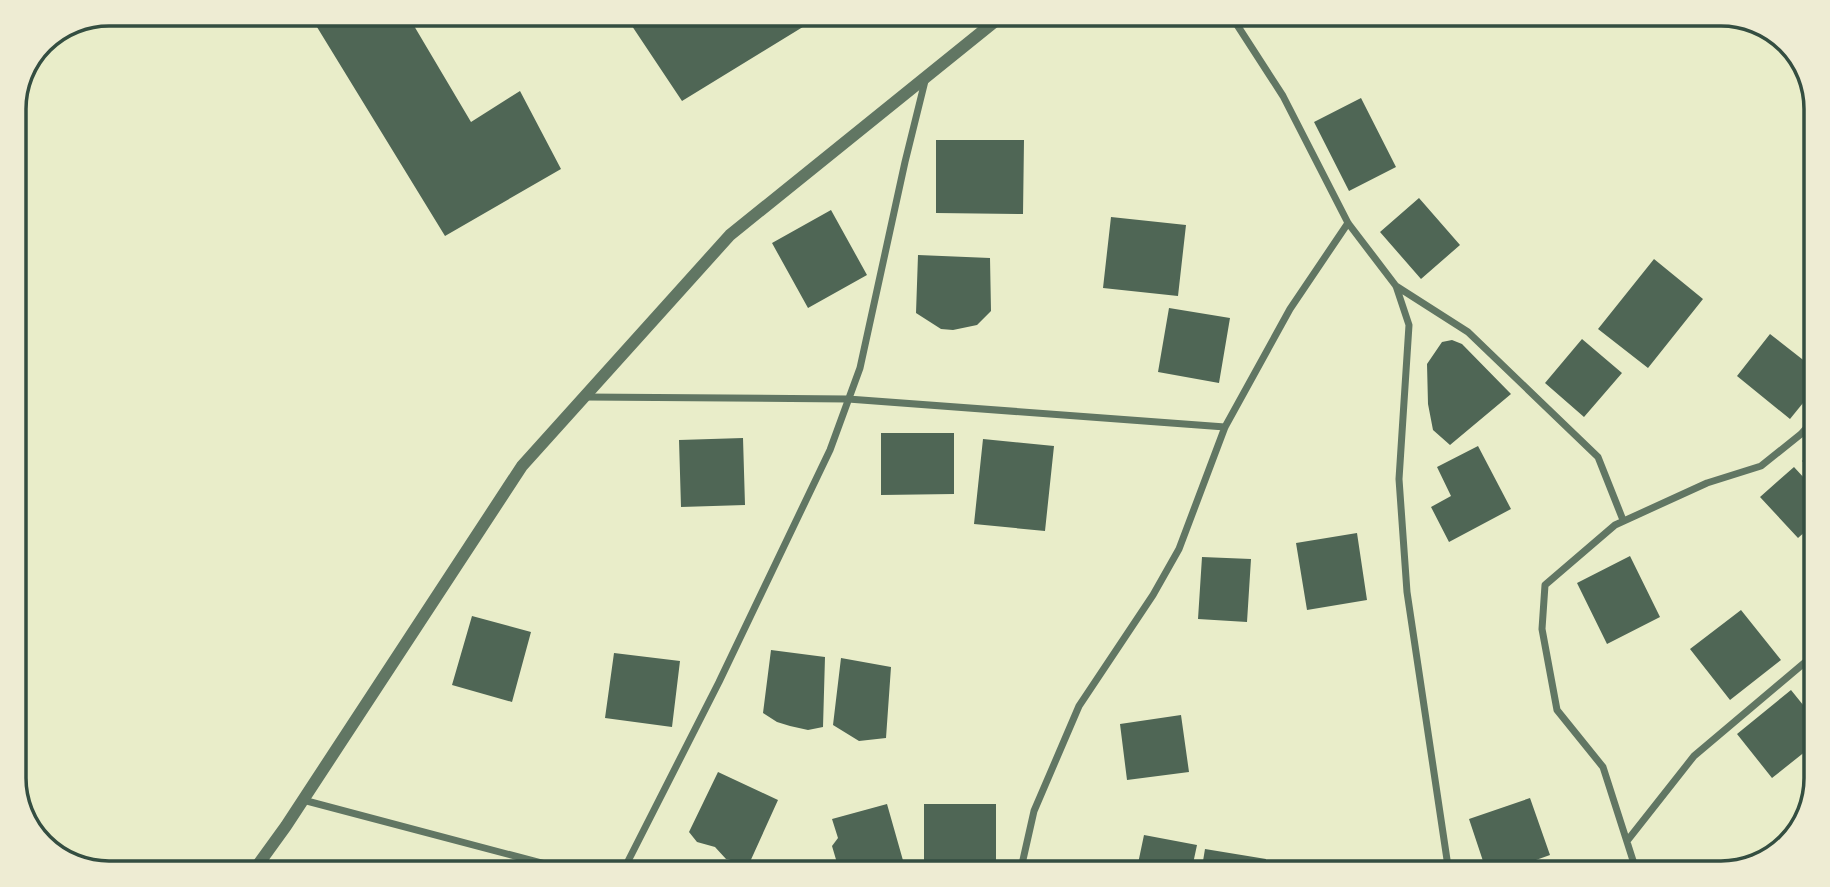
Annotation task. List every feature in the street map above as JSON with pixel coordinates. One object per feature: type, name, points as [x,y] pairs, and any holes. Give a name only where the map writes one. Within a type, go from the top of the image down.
[{"type":"street","points":[[260,861],[522,466],[730,235],[989,26]]},
{"type":"street","points":[[1238,26],[1283,96],[1348,223],[1396,286],[1409,325],[1399,479],[1407,593],[1447,861]]},
{"type":"street","points":[[628,861],[719,682],[830,450],[860,368],[926,77]]},
{"type":"street","points":[[1023,861],[1034,811],[1079,706],[1153,595],[1179,549],[1225,427],[1290,309],[1348,223]]},
{"type":"street","points":[[1396,286],[1468,332],[1598,457],[1623,520]]},
{"type":"street","points":[[584,397],[848,399],[1225,427]]},
{"type":"street","points":[[1633,861],[1603,767],[1557,710],[1542,629],[1545,585],[1569,562],[1623,520],[1707,483],[1761,466],[1804,431]]},
{"type":"street","points":[[1627,841],[1694,756],[1804,663]]},
{"type":"street","points":[[303,800],[534,861]]},
{"type":"building","points":[[316,26],[414,26],[471,122],[520,91],[561,169],[445,236]]},
{"type":"building","points":[[632,26],[804,26],[682,101]]},
{"type":"building","points":[[1361,98],[1396,167],[1349,191],[1314,122]]},
{"type":"building","points":[[936,140],[1024,140],[1023,214],[936,213]]},
{"type":"building","points":[[1419,198],[1460,245],[1421,279],[1380,232]]},
{"type":"building","points":[[831,210],[867,275],[808,308],[772,243]]},
{"type":"building","points":[[1111,217],[1186,225],[1178,296],[1103,288]]},
{"type":"building","points":[[918,255],[990,258],[991,311],[977,325],[953,330],[941,329],[916,313]]},
{"type":"building","points":[[1654,259],[1703,299],[1648,368],[1598,329]]},
{"type":"building","points":[[1169,308],[1230,318],[1219,383],[1158,372]]},
{"type":"building","points":[[1770,334],[1804,361],[1804,402],[1790,419],[1737,376]]},
{"type":"building","points":[[1582,339],[1622,373],[1584,417],[1545,383]]},
{"type":"building","points":[[1452,340],[1462,344],[1511,394],[1450,445],[1433,430],[1428,404],[1427,364],[1442,342]]},
{"type":"building","points":[[881,433],[954,433],[954,494],[881,495]]},
{"type":"building","points":[[743,438],[745,505],[681,507],[679,440]]},
{"type":"building","points":[[983,439],[1054,446],[1045,531],[974,524]]},
{"type":"building","points":[[1478,446],[1511,509],[1449,542],[1431,507],[1451,496],[1437,467]]},
{"type":"building","points":[[1794,467],[1804,478],[1804,533],[1798,538],[1760,497]]},
{"type":"building","points":[[1357,533],[1367,600],[1307,610],[1296,543]]},
{"type":"building","points":[[1630,556],[1660,617],[1607,644],[1577,583]]},
{"type":"building","points":[[1202,557],[1251,559],[1247,622],[1198,619]]},
{"type":"building","points":[[1741,610],[1781,660],[1730,700],[1690,649]]},
{"type":"building","points":[[472,616],[531,632],[512,702],[452,685]]},
{"type":"building","points":[[771,650],[825,657],[823,727],[808,730],[790,726],[763,713]]},
{"type":"building","points":[[614,653],[680,661],[672,727],[605,718]]},
{"type":"building","points":[[841,658],[891,667],[886,738],[859,741],[833,725]]},
{"type":"building","points":[[1791,690],[1804,706],[1804,753],[1772,778],[1737,734]]},
{"type":"building","points":[[1181,715],[1189,772],[1127,780],[1120,724]]},
{"type":"building","points":[[718,772],[778,800],[750,861],[726,859],[715,847],[697,842],[689,832]]},
{"type":"building","points":[[1530,798],[1550,855],[1533,861],[1483,861],[1469,819]]},
{"type":"building","points":[[887,804],[903,861],[836,861],[832,846],[838,838],[832,819]]},
{"type":"building","points":[[924,804],[996,804],[996,861],[924,861]]},
{"type":"building","points":[[1144,835],[1197,845],[1194,861],[1139,861]]},
{"type":"building","points":[[1205,849],[1266,859],[1266,861],[1203,861]]}]
